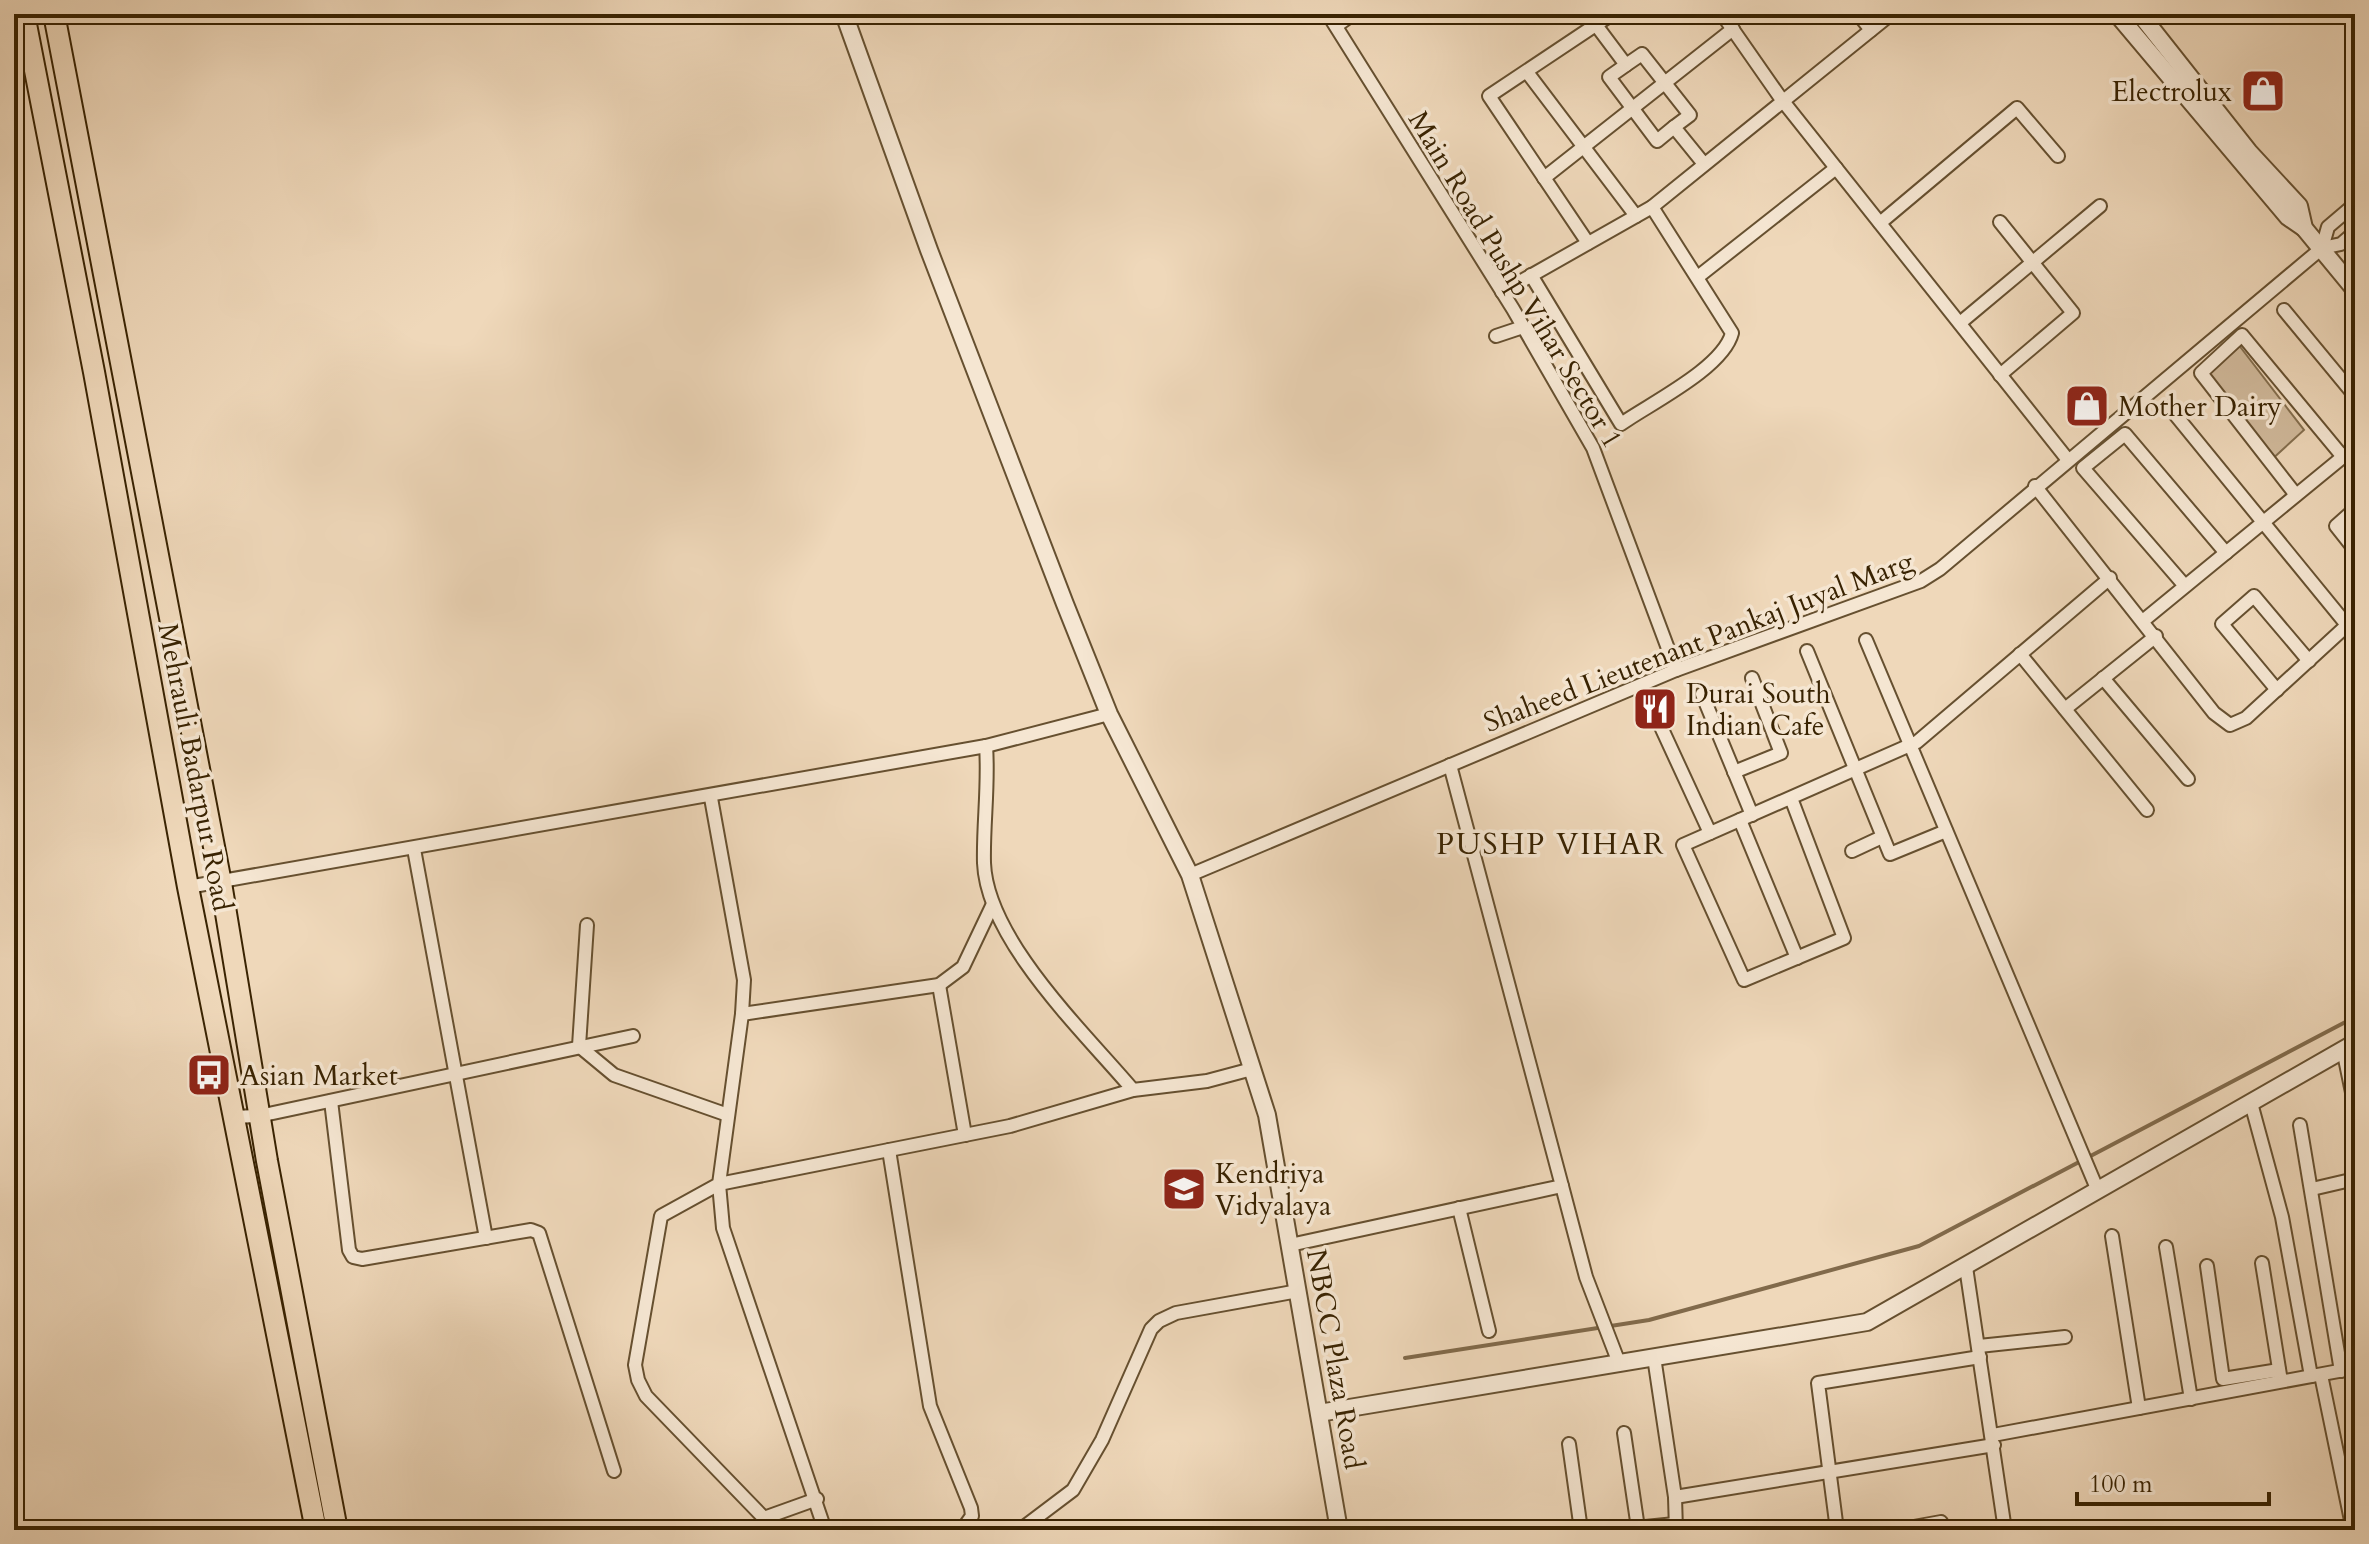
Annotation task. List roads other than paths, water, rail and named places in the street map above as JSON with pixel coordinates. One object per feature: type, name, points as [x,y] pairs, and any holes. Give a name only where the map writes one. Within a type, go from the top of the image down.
[{"type":"main road","name":"Mehrauli Badarpur Road","points":[[24,14],[73,258],[188,887],[316,1530]]},
{"type":"main road","name":"Mehrauli Badarpur Road","points":[[54,14],[221,883],[259,1116],[337,1530]]},
{"type":"main road","points":[[73,258],[100,252]]},
{"type":"street","name":"NBCC Plaza Road","points":[[844,14],[929,250],[1109,714],[1190,875],[1267,1115],[1339,1530]]},
{"type":"street","name":"Main Road Pushp Vihar Sector 1","points":[[1328,14],[1502,292],[1593,448],[1676,670]]},
{"type":"street","points":[[1336,26],[1353,14]]},
{"type":"street","points":[[1588,243],[1489,96],[1612,14]]},
{"type":"street","points":[[1722,14],[1782,100],[2068,460]]},
{"type":"street","points":[[1858,14],[1871,30]]},
{"type":"street","points":[[1502,292],[1652,207],[1891,14]]},
{"type":"street","points":[[2117,14],[2288,217],[2304,228],[2355,290]]},
{"type":"street","points":[[2140,14],[2249,152],[2299,206],[2304,228]]},
{"type":"street","points":[[1596,25],[1626,65]]},
{"type":"street","points":[[1544,178],[1733,29]]},
{"type":"street","points":[[1642,54],[1690,115],[1657,141],[1609,77],[1626,65],[1642,54]]},
{"type":"street","points":[[1527,72],[1636,216]]},
{"type":"street","points":[[1880,223],[2017,108],[2058,156]]},
{"type":"street","points":[[1674,127],[1704,164]]},
{"type":"street","points":[[1699,276],[1836,168]]},
{"type":"street","name":"Shaheed Lieutenant Pankaj Juyal Marg","points":[[2322,248],[2328,227],[2355,204]]},
{"type":"street","points":[[1960,323],[2100,206]]},
{"type":"street","points":[[1531,275],[1621,424],[1710,364],[1729,346],[1732,333],[1699,276],[1652,207]]},
{"type":"street","points":[[2000,222],[2073,313],[2000,375]]},
{"type":"street","name":"Shaheed Lieutenant Pankaj Juyal Marg","points":[[1190,875],[1676,670],[1921,581],[1940,569],[2035,486],[2322,248],[2341,244],[2355,232]]},
{"type":"street","points":[[2284,310],[2355,396]]},
{"type":"street","points":[[1496,336],[1523,327]]},
{"type":"street","points":[[2296,495],[2201,373],[2242,335],[2343,457]]},
{"type":"street","points":[[2035,486],[2144,620],[2214,713],[2230,725],[2246,718],[2351,621],[2169,407]]},
{"type":"street","points":[[2185,586],[2083,468],[2125,434],[2226,553]]},
{"type":"street","points":[[2144,620],[2355,447]]},
{"type":"street","points":[[2355,509],[2336,526],[2355,550]]},
{"type":"street","points":[[1791,798],[1844,938],[1744,980],[1683,845],[1910,745],[2110,578]]},
{"type":"street","points":[[2277,690],[2222,624],[2254,596],[2309,661]]},
{"type":"street","points":[[2065,709],[2156,636]]},
{"type":"street","points":[[1866,640],[2098,1191]]},
{"type":"street","points":[[1807,651],[1853,772],[1890,854],[1946,831]]},
{"type":"street","points":[[2020,654],[2147,810]]},
{"type":"street","points":[[1734,772],[1781,753],[1752,678]]},
{"type":"street","points":[[2103,678],[2188,779]]},
{"type":"street","points":[[1702,694],[1734,772],[1746,817],[1797,958]]},
{"type":"street","points":[[188,887],[711,798],[986,746],[1109,714]]},
{"type":"street","points":[[1656,716],[1710,833]]},
{"type":"street","points":[[986,746],[989,781],[984,864],[992,906],[1025,961],[1133,1090]]},
{"type":"street","points":[[1450,765],[1586,1277],[1619,1363]]},
{"type":"street","points":[[711,798],[741,954],[742,1014],[719,1184],[723,1228],[825,1530]]},
{"type":"street","points":[[1852,851],[1882,837]]},
{"type":"street","points":[[414,849],[486,1238]]},
{"type":"street","points":[[742,1014],[939,985],[963,967],[992,906]]},
{"type":"street","points":[[579,1046],[587,925]]},
{"type":"street","points":[[939,985],[965,1135]]},
{"type":"street","points":[[234,1117],[259,1116],[633,1036]]},
{"type":"street","points":[[579,1046],[614,1075],[728,1115]]},
{"type":"street","points":[[1319,1413],[1867,1322],[2349,1046],[2355,1107]]},
{"type":"street","points":[[817,1499],[764,1524],[646,1396],[635,1365],[661,1216],[719,1184],[965,1135],[1133,1090],[1207,1081],[1252,1069]]},
{"type":"street","points":[[331,1101],[349,1250],[353,1257],[362,1259],[531,1230],[539,1233],[614,1471]]},
{"type":"street","points":[[2251,1103],[2282,1217],[2316,1376],[2351,1499],[2353,1530]]},
{"type":"street","points":[[2300,1125],[2341,1371]]},
{"type":"street","points":[[889,1150],[930,1406],[971,1508],[972,1516],[962,1530]]},
{"type":"street","points":[[2312,1189],[2355,1179]]},
{"type":"street","points":[[1290,1245],[1562,1186]]},
{"type":"street","points":[[1459,1208],[1489,1331]]},
{"type":"street","points":[[2112,1236],[2139,1408]]},
{"type":"street","points":[[2166,1247],[2191,1399]]},
{"type":"street","points":[[2262,1263],[2280,1376]]},
{"type":"street","points":[[2207,1266],[2223,1379],[2316,1376],[2355,1368]]},
{"type":"street","points":[[1966,1267],[2005,1530]]},
{"type":"street","points":[[1020,1530],[1073,1490],[1102,1440],[1133,1366],[1159,1321],[1176,1313],[1298,1291]]},
{"type":"street","points":[[1837,1530],[1818,1383],[2065,1337]]},
{"type":"street","points":[[1616,1530],[1676,1527],[1675,1497],[1654,1357]]},
{"type":"street","points":[[1675,1497],[1994,1440],[2191,1399],[2280,1376]]},
{"type":"street","points":[[1624,1433],[1638,1528]]},
{"type":"street","points":[[1569,1444],[1581,1530]]},
{"type":"street","points":[[1897,1530],[1941,1522],[1942,1530]]},
{"type":"waterway","points":[[1405,1358],[1649,1320],[1919,1246],[2355,1017]]},
{"type":"place","name":"Electrolux","points":[[2263,91]]},
{"type":"place","name":"Mother Dairy","points":[[2087,406]]},
{"type":"place","name":"Durai South Indian Cafe","points":[[1655,709]]},
{"type":"place","name":"Asian Market","points":[[209,1075]]},
{"type":"place","name":"Kendriya Vidyalaya","points":[[1184,1189]]},
{"type":"district","name":"PUSHP VIHAR","points":[[1551,844]]}]
